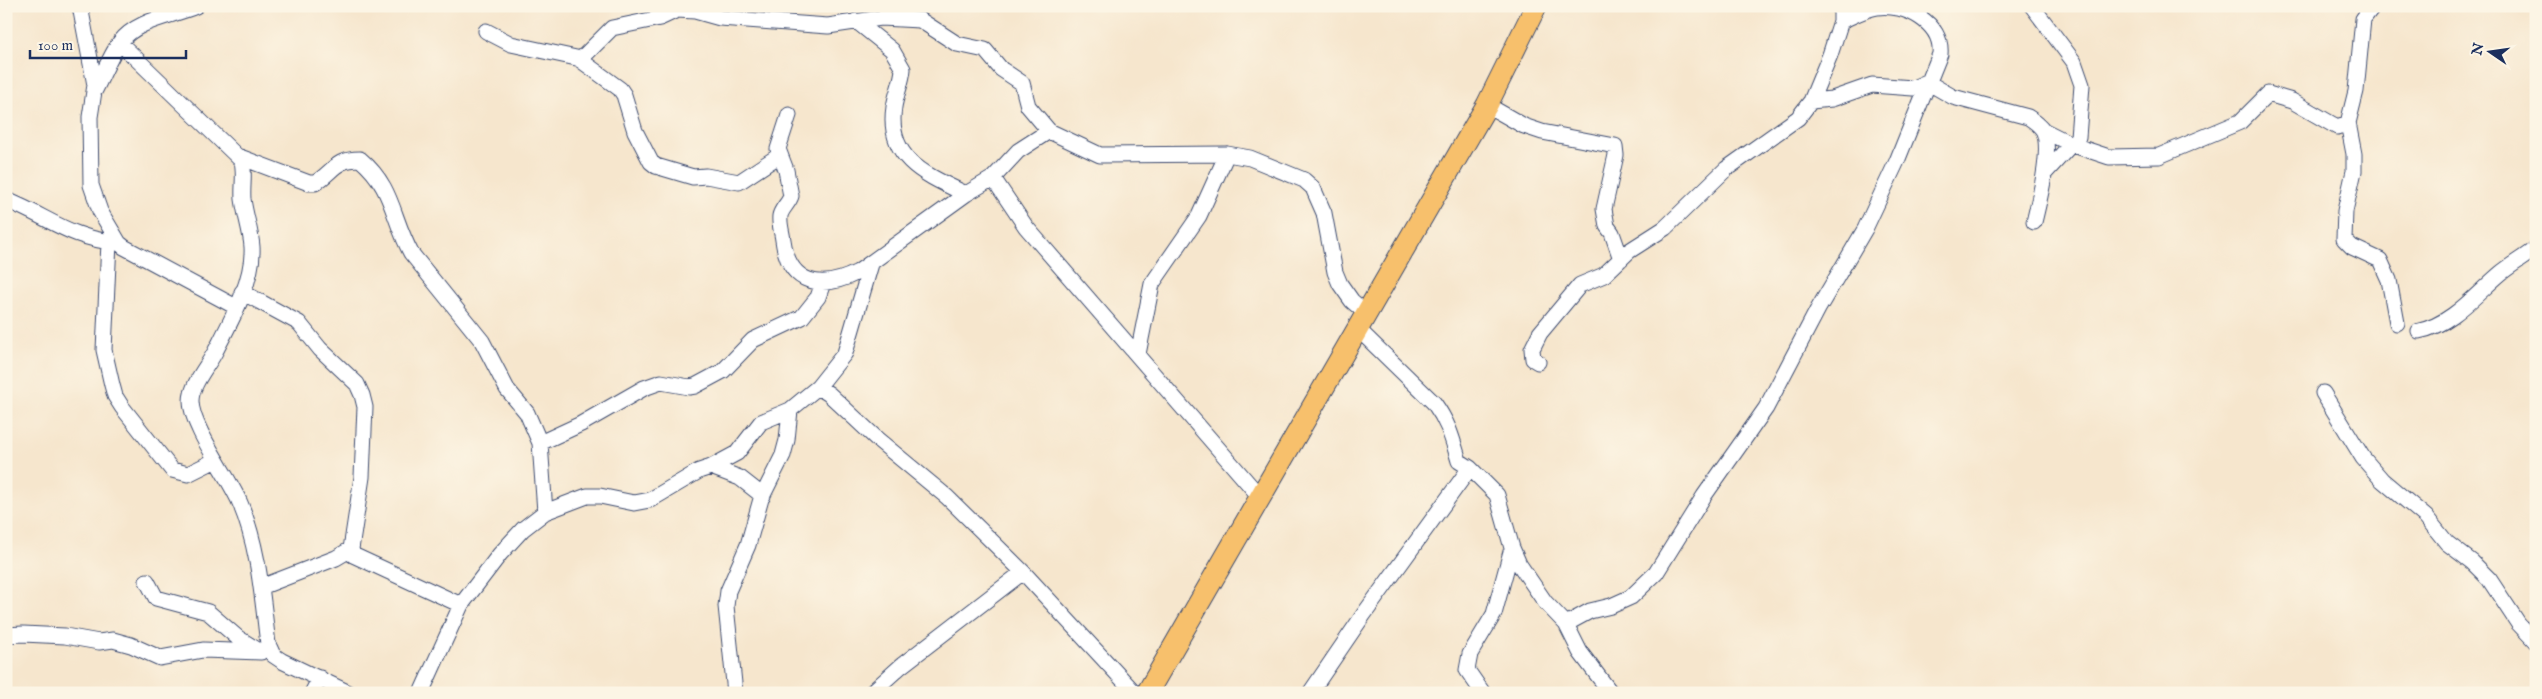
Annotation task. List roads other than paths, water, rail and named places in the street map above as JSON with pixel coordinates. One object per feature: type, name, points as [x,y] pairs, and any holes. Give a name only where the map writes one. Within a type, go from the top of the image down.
[{"type":"highway","points":[[1147,693],[1487,105],[1533,9]]},
{"type":"street","points":[[80,6],[87,36],[95,90]]},
{"type":"street","points":[[196,6],[167,11],[131,31],[120,43],[95,90],[90,118],[91,185],[114,243],[104,350],[115,396],[172,470],[188,474],[216,460]]},
{"type":"street","points":[[1538,362],[1532,354],[1536,341],[1566,299],[1580,285],[1604,275],[1621,259],[1665,228],[1726,170],[1789,126],[1811,101],[1841,14],[1878,6],[1895,8],[1915,14],[1927,22],[1941,43],[1940,54],[1927,82],[1897,161],[1864,229],[1818,309],[1766,408],[1704,496],[1656,573],[1631,597],[1611,606],[1590,611],[1566,624]]},
{"type":"street","points":[[2032,6],[2074,62],[2082,85],[2078,137],[2073,145],[2044,173]]},
{"type":"street","points":[[2374,6],[2364,19],[2356,91],[2348,123],[2354,154],[2354,171],[2345,211],[2344,239],[2352,247],[2380,260],[2389,280],[2397,323]]},
{"type":"street","points":[[579,59],[590,53],[612,28],[660,18],[677,10],[694,11],[720,18],[828,26],[881,18],[914,19],[957,44],[985,50],[1001,69],[1022,83],[1028,106],[1049,131],[1100,155],[1227,154],[1250,158],[1291,174],[1313,188],[1324,213],[1335,272],[1362,322],[1434,403],[1448,424],[1459,461],[1470,468],[1497,495],[1512,548],[1529,580],[1545,602],[1566,624],[1580,652],[1611,693]]},
{"type":"street","points":[[856,21],[892,50],[903,69],[894,108],[893,127],[902,154],[941,182],[966,194]]},
{"type":"street","points":[[486,31],[511,44],[579,59],[620,89],[635,131],[651,162],[661,169],[693,177],[706,176],[739,182],[780,155]]},
{"type":"street","points":[[120,43],[240,157],[309,183],[315,183],[339,163],[348,159],[360,159],[374,171],[389,196],[404,240],[411,252],[482,341],[507,389],[527,413],[540,443],[545,512]]},
{"type":"street","points":[[1811,101],[1832,99],[1872,85],[1913,88],[1927,82]]},
{"type":"street","points":[[1927,82],[1953,97],[2028,117],[2037,122],[2043,130],[2046,140],[2044,173],[2034,222]]},
{"type":"street","points":[[2043,130],[2073,145],[2109,157],[2159,156],[2240,122],[2268,94],[2292,101],[2337,127],[2348,123]]},
{"type":"street","points":[[1487,105],[1524,126],[1542,132],[1615,146],[1616,155],[1604,209],[1607,226],[1612,233],[1621,259]]},
{"type":"street","points":[[789,115],[779,141],[780,155],[786,170],[791,196],[780,215],[784,252],[798,275],[810,281],[823,283],[845,279],[871,264],[966,194],[993,178],[1018,151],[1049,131]]},
{"type":"street","points":[[1138,354],[1152,284],[1199,216],[1227,154]]},
{"type":"street","points":[[240,157],[244,170],[243,196],[252,249],[248,283],[192,394],[191,401],[194,415],[216,460],[240,501],[256,547],[268,644],[267,654]]},
{"type":"street","points":[[993,178],[1026,227],[1261,498]]},
{"type":"street","points":[[6,200],[68,232],[88,239],[114,243],[236,307]]},
{"type":"street","points":[[2419,332],[2430,329],[2459,309],[2504,270],[2536,248]]},
{"type":"street","points":[[421,693],[461,605],[500,554],[523,529],[545,512],[587,496],[600,496],[642,503],[699,471],[711,467],[737,453],[761,422],[790,410],[818,387],[845,353],[871,264]]},
{"type":"street","points":[[540,443],[581,424],[644,388],[661,382],[689,387],[695,386],[723,371],[754,340],[802,317],[818,296],[823,283]]},
{"type":"street","points":[[242,292],[299,323],[320,349],[357,384],[362,395],[365,407],[362,477],[351,549]]},
{"type":"street","points":[[818,387],[829,394],[877,439],[947,497],[1022,572],[1135,693]]},
{"type":"street","points":[[2323,393],[2363,458],[2382,480],[2426,517],[2447,543],[2472,562],[2489,579],[2518,623],[2536,642]]},
{"type":"street","points":[[735,693],[726,606],[728,591],[748,545],[763,496],[786,447],[790,410]]},
{"type":"street","points":[[711,467],[740,478],[763,496]]},
{"type":"street","points":[[1310,693],[1364,614],[1470,468]]},
{"type":"street","points":[[1483,693],[1467,670],[1468,661],[1470,654],[1494,614],[1512,548]]},
{"type":"street","points":[[261,587],[336,558],[351,549]]},
{"type":"street","points":[[351,549],[360,559],[388,570],[461,605]]},
{"type":"street","points":[[870,693],[901,666],[1022,572]]},
{"type":"street","points":[[147,581],[156,598],[208,612],[238,638],[349,693]]},
{"type":"street","points":[[6,635],[65,636],[99,642],[113,640],[131,645],[160,658],[203,650],[267,654]]},
{"type":"street","points":[[312,693],[320,678]]}]
